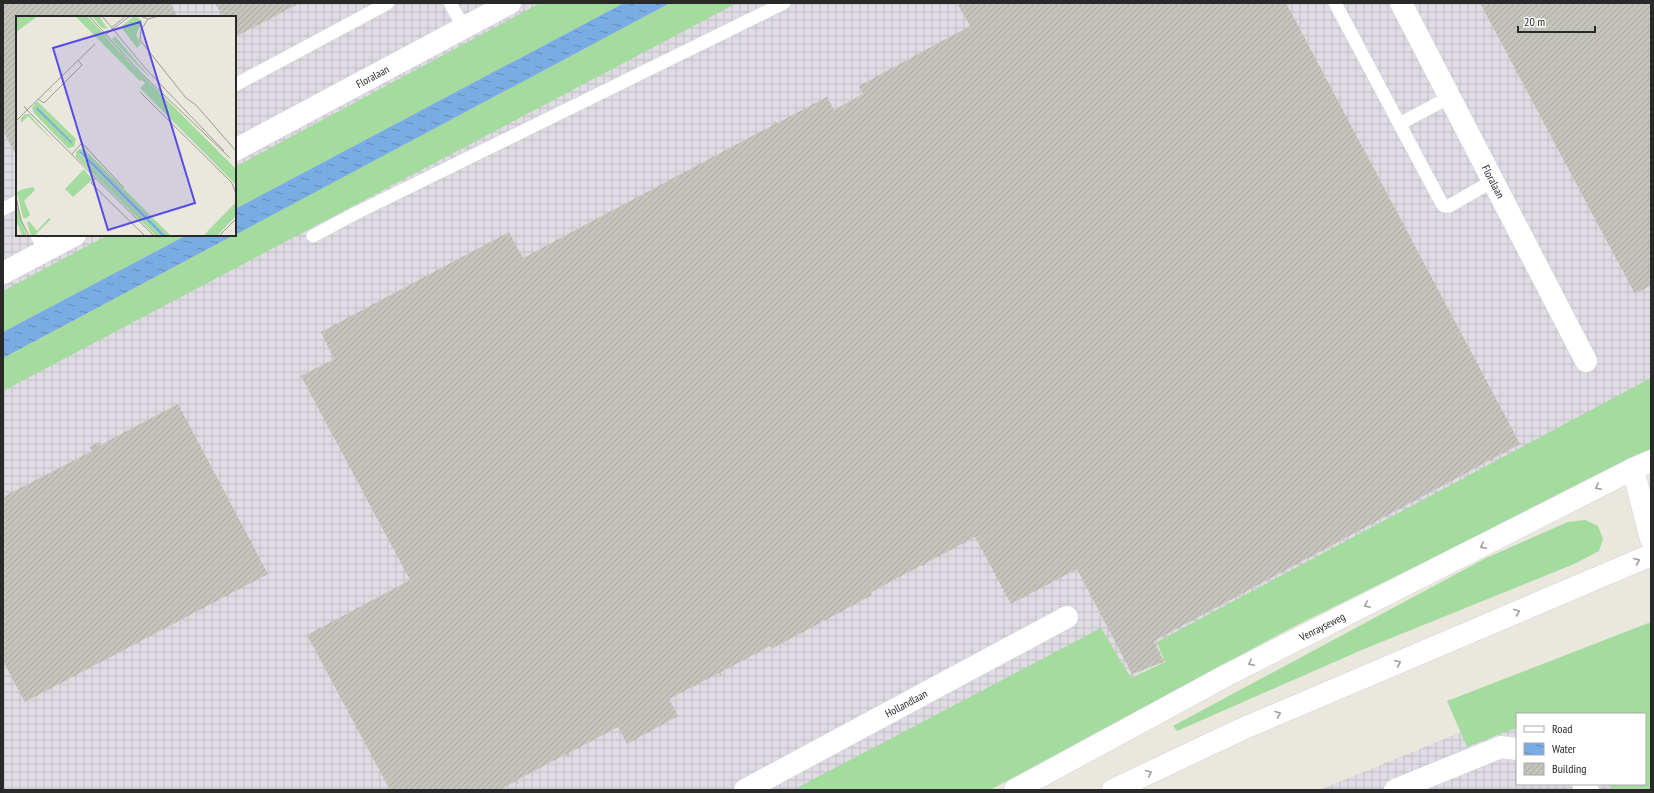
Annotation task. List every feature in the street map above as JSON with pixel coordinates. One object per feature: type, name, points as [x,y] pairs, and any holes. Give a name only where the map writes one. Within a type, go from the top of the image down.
[{"type":"street","name":"Floralaan","points":[[236,149],[510,3]]},
{"type":"street","name":"Floralaan","points":[[1401,3],[1586,360]]},
{"type":"street","points":[[3,273],[41,243],[71,236]]},
{"type":"street","points":[[1642,465],[1651,498]]},
{"type":"street","points":[[1642,465],[1651,539]]},
{"type":"street","name":"Venrayseweg","points":[[1015,790],[1227,675],[1642,465]]},
{"type":"street","points":[[1114,790],[1242,729],[1651,555]]},
{"type":"street","name":"Hollandlaan","points":[[745,790],[1067,618]]},
{"type":"street","points":[[1394,790],[1501,747],[1516,749]]},
{"type":"lane","points":[[236,84],[388,3]]},
{"type":"lane","points":[[450,3],[464,28]]},
{"type":"lane","points":[[313,236],[354,214],[784,3]]},
{"type":"lane","points":[[1335,3],[1442,204],[1444,206],[1449,206],[1493,181]]},
{"type":"lane","points":[[1400,124],[1450,97]]},
{"type":"lane","points":[[3,209],[16,202]]},
{"type":"shaded area","points":[[3,3],[1651,3],[1651,409],[1581,435],[923,790],[3,790]]},
{"type":"shaded area","points":[[1651,655],[1651,790],[1319,790]]},
{"type":"green space","points":[[540,3],[624,3],[236,208],[236,166]]},
{"type":"green space","points":[[670,3],[737,3],[3,391],[3,358],[232,236],[236,236],[236,234]]},
{"type":"green space","points":[[106,236],[185,236],[3,332],[3,291]]},
{"type":"green space","points":[[1651,378],[1651,450],[1293,627],[990,790],[793,790],[1101,628],[1131,678],[1165,662],[1157,642]]},
{"type":"green space","points":[[1585,520],[1598,526],[1603,539],[1599,551],[1574,564],[1364,649],[1177,731],[1173,726],[1486,558],[1568,522]]},
{"type":"green space","points":[[1651,622],[1651,790],[1613,790],[1608,785],[1646,785],[1646,713],[1516,713],[1516,729],[1510,730],[1467,747],[1447,701]]},
{"type":"water","points":[[624,3],[670,3],[236,234],[236,208]]},
{"type":"water","points":[[185,236],[232,236],[3,358],[3,332]]},
{"type":"building","points":[[3,3],[170,3],[177,16],[16,16],[16,155],[3,131]]},
{"type":"building","points":[[215,3],[300,3],[236,36],[236,16],[222,16]]},
{"type":"building","points":[[957,3],[1286,3],[1520,444],[1154,641],[1164,662],[1132,674],[1077,569],[1011,604],[975,537],[924,564],[924,567],[922,565],[871,592],[872,595],[824,621],[821,619],[822,622],[773,648],[771,649],[770,646],[721,672],[722,675],[720,676],[719,673],[669,699],[678,716],[627,744],[618,727],[569,753],[570,756],[567,757],[566,754],[517,780],[519,783],[517,784],[516,781],[499,790],[390,790],[307,635],[410,580],[301,376],[334,359],[321,332],[509,232],[523,258],[775,124],[773,122],[775,121],[777,123],[827,97],[834,110],[863,94],[859,86],[970,26]]},
{"type":"building","points":[[1480,3],[1651,3],[1651,285],[1635,294]]},
{"type":"building","points":[[178,404],[268,574],[25,702],[3,661],[3,497],[92,451],[89,447],[99,442],[102,446],[106,442]]}]
